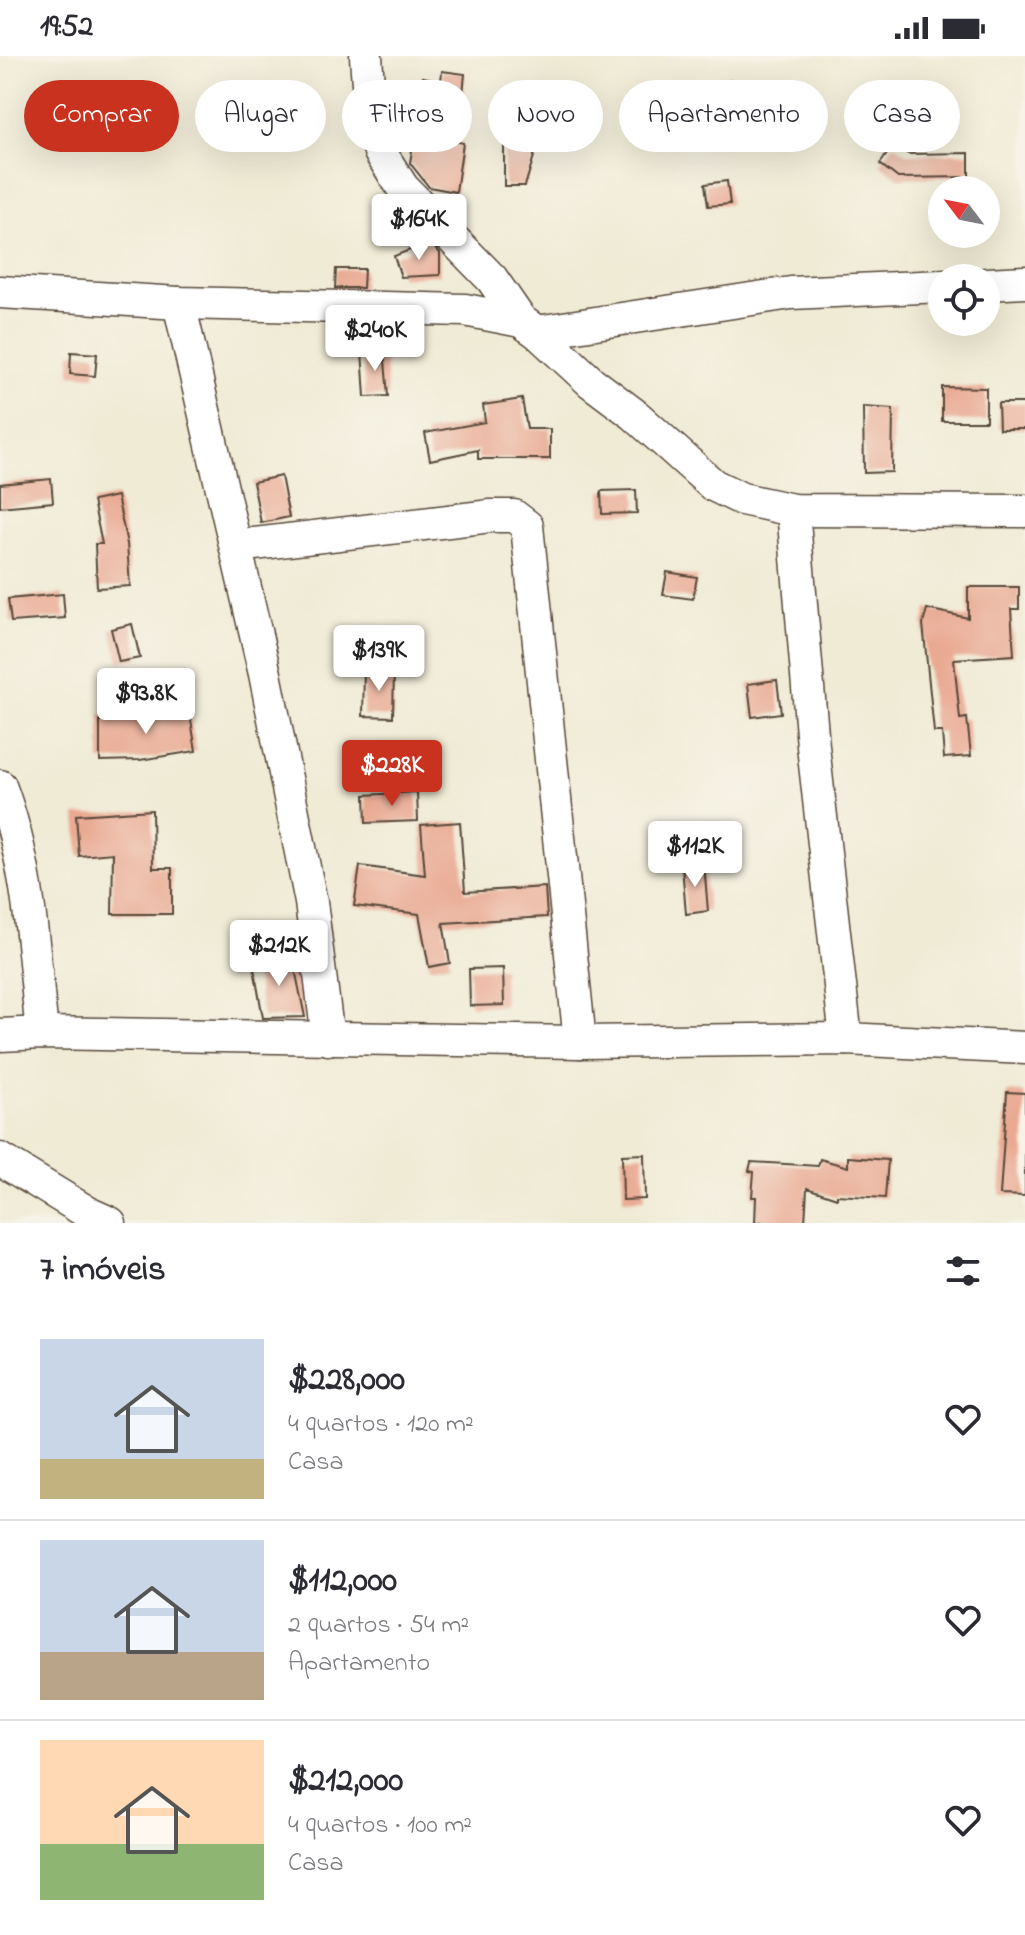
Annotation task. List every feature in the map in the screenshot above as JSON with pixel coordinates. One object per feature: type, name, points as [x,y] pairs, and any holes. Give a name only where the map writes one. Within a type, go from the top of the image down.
[{"type":"street","points":[[366,56],[370,113],[380,152],[403,188],[492,279],[529,326],[713,485],[742,499],[793,510],[1025,511]]},
{"type":"street","points":[[1000,283],[1025,282]]},
{"type":"street","points":[[0,292],[179,303],[465,310],[529,326],[791,293],[928,287]]},
{"type":"street","points":[[179,303],[237,546],[311,902],[328,1039]]},
{"type":"street","points":[[793,510],[813,746],[846,1039]]},
{"type":"street","points":[[237,546],[491,516],[514,516],[527,526],[580,1042]]},
{"type":"street","points":[[0,786],[24,868],[42,1033]]},
{"type":"street","points":[[0,1035],[42,1033],[580,1042],[846,1039],[1025,1048]]},
{"type":"street","points":[[0,1159],[110,1223]]},
{"type":"building","points":[[442,71],[465,74],[464,80],[441,80]]},
{"type":"building","points":[[412,152],[462,152],[456,192],[429,187],[410,163]]},
{"type":"building","points":[[504,152],[535,152],[525,186],[504,186]]},
{"type":"building","points":[[888,152],[969,153],[969,176],[898,178],[880,164]]},
{"type":"building","points":[[727,181],[730,204],[708,206],[705,184]]},
{"type":"building","points":[[418,243],[430,243],[440,253],[440,275],[401,277],[394,256],[418,247]]},
{"type":"building","points":[[336,269],[364,269],[363,288],[335,288]]},
{"type":"building","points":[[384,349],[388,396],[365,397],[362,351]]},
{"type":"building","points":[[71,352],[97,354],[95,376],[70,374]]},
{"type":"building","points":[[942,387],[986,388],[986,421],[942,421]]},
{"type":"building","points":[[522,399],[527,429],[550,429],[550,459],[478,459],[478,450],[430,460],[425,433],[485,422],[483,405]]},
{"type":"building","points":[[998,403],[1025,403],[1025,429],[999,429]]},
{"type":"building","points":[[863,407],[893,409],[892,472],[864,473]]},
{"type":"building","points":[[281,476],[289,517],[261,523],[253,482]]},
{"type":"building","points":[[51,479],[53,502],[0,507],[0,484]]},
{"type":"building","points":[[636,490],[637,513],[602,514],[601,491]]},
{"type":"building","points":[[117,496],[127,544],[130,586],[97,588],[95,544],[102,544],[93,501]]},
{"type":"building","points":[[667,572],[697,577],[693,599],[663,595]]},
{"type":"building","points":[[968,587],[1019,587],[1019,609],[1011,609],[1014,655],[954,659],[960,719],[967,718],[971,756],[944,758],[942,732],[934,732],[923,624],[927,609],[968,618]]},
{"type":"building","points":[[63,594],[65,618],[11,622],[8,599]]},
{"type":"building","points":[[132,624],[140,658],[119,662],[111,629]]},
{"type":"building","points":[[364,670],[394,670],[393,717],[363,716]]},
{"type":"building","points":[[777,680],[781,713],[752,717],[748,684]]},
{"type":"building","points":[[189,708],[196,751],[140,760],[100,761],[100,714],[132,713],[132,718]]},
{"type":"building","points":[[417,792],[418,821],[366,823],[365,795]]},
{"type":"building","points":[[152,810],[153,868],[172,868],[172,914],[112,914],[113,853],[79,856],[76,815]]},
{"type":"building","points":[[460,822],[465,892],[545,887],[547,917],[443,923],[450,963],[429,967],[419,914],[354,906],[360,866],[425,875],[421,825]]},
{"type":"building","points":[[704,864],[708,911],[686,914],[682,866]]},
{"type":"building","points":[[292,955],[305,1017],[263,1018],[253,963]]},
{"type":"building","points":[[503,968],[504,1005],[470,1006],[469,969]]},
{"type":"building","points":[[1007,1092],[1025,1093],[1025,1196],[1000,1195]]},
{"type":"building","points":[[644,1154],[645,1199],[623,1200],[622,1155]]},
{"type":"building","points":[[848,1157],[888,1160],[885,1198],[837,1195],[837,1198],[807,1188],[805,1223],[755,1223],[756,1197],[752,1197],[754,1172],[749,1171],[751,1162],[818,1166],[820,1159],[848,1167]]}]
